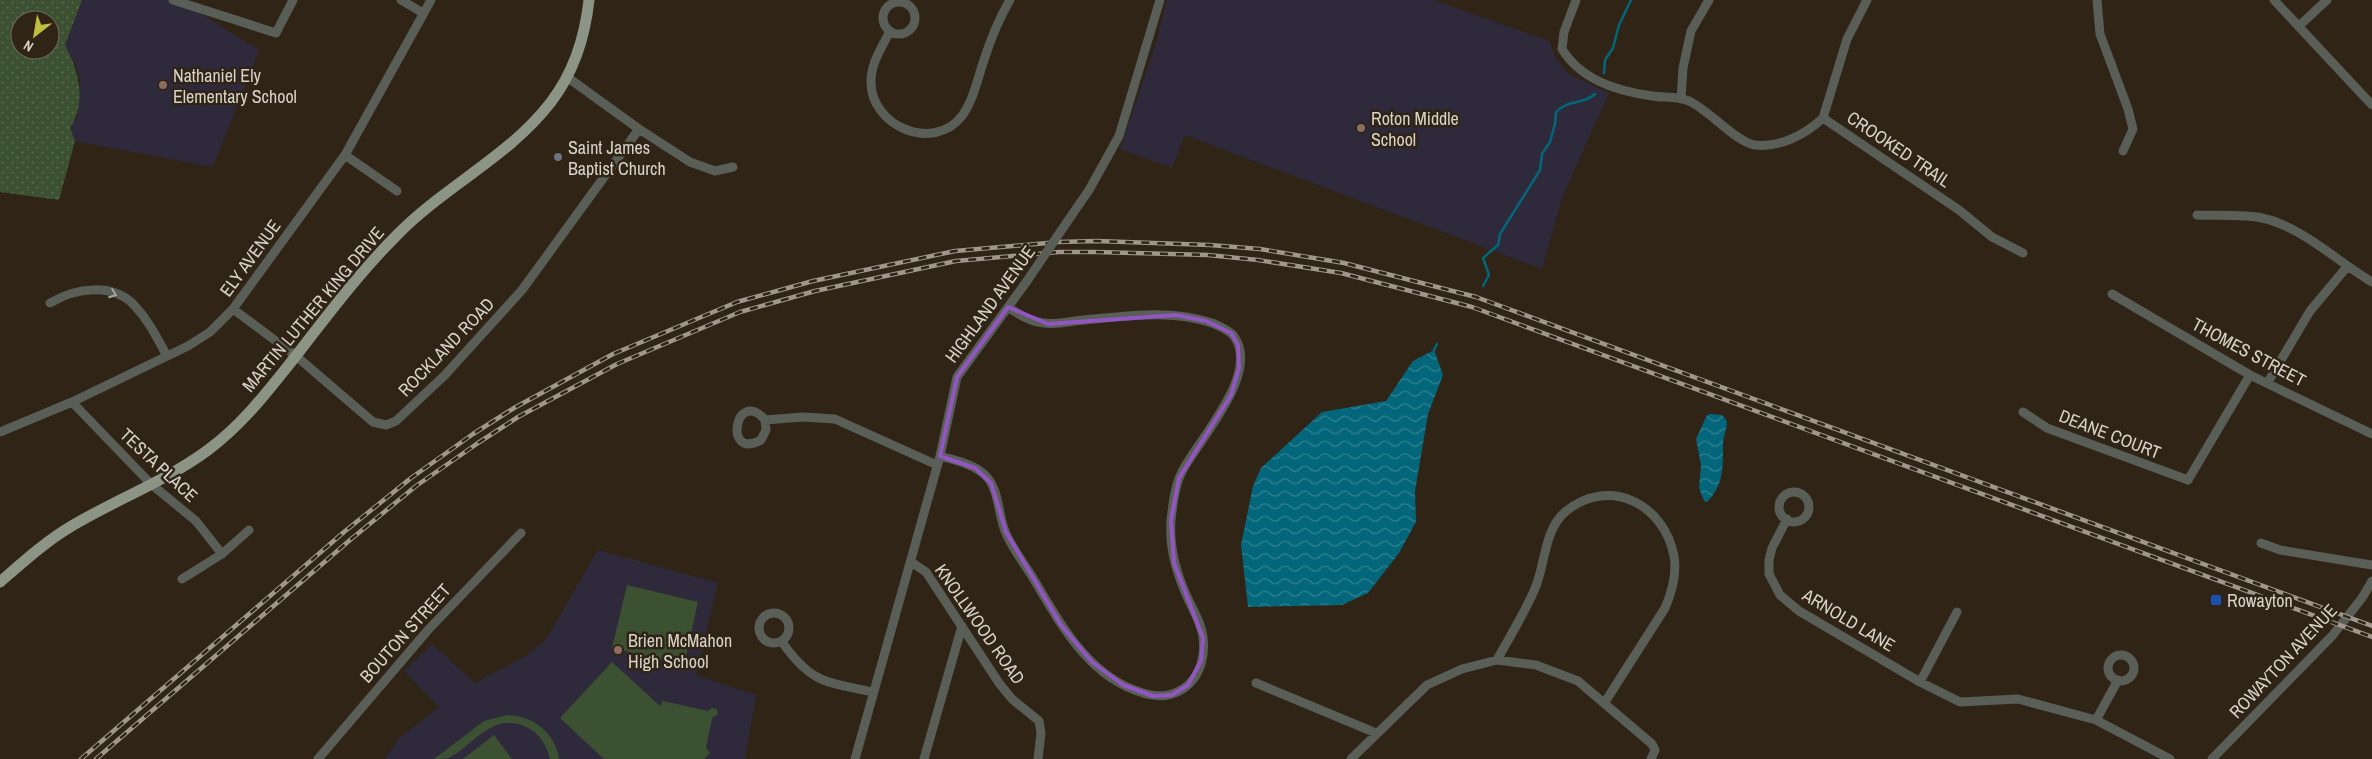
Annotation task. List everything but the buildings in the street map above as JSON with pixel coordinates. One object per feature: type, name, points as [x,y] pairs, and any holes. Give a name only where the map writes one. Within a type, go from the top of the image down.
[{"type":"main road","name":"MARTIN LUTHER KING DRIVE","points":[[0,582],[36,551],[68,528],[187,464],[230,433],[260,402],[396,236],[435,201],[528,128],[551,102],[567,77],[580,48],[589,0]]},
{"type":"street","points":[[173,0],[276,33],[293,0]]},
{"type":"street","points":[[401,0],[423,13]]},
{"type":"street","name":"ELY AVENUE","points":[[0,432],[72,402],[166,356],[210,332],[233,309],[345,154],[431,0]]},
{"type":"street","points":[[890,31],[872,68],[871,82],[874,96],[882,112],[896,126],[914,132],[932,133],[948,128],[962,116],[972,97],[992,36],[1010,0]]},
{"type":"street","name":"HIGHLAND AVENUE","points":[[855,759],[911,562],[957,378],[1068,222],[1089,190],[1119,136],[1160,0]]},
{"type":"street","name":"CROOKED TRAIL","points":[[1576,0],[1564,32],[1562,49],[1571,64],[1592,79],[1627,92],[1681,98],[1703,110],[1753,145],[1770,146],[1789,139],[1812,128],[1824,118],[1959,210],[1992,237],[2023,253]]},
{"type":"street","points":[[1681,98],[1683,68],[1691,31],[1709,0]]},
{"type":"street","points":[[1824,118],[1847,39],[1867,0]]},
{"type":"street","points":[[2097,0],[2100,34],[2128,109],[2133,129],[2123,150]]},
{"type":"street","points":[[2274,0],[2372,105]]},
{"type":"street","points":[[2299,26],[2327,0]]},
{"type":"street","points":[[567,77],[639,129],[690,162],[715,172],[733,167]]},
{"type":"street","name":"ROCKLAND ROAD","points":[[233,309],[296,356],[373,422],[386,425],[396,421],[445,376],[522,290],[596,191],[639,129]]},
{"type":"street","points":[[345,154],[397,191]]},
{"type":"street","points":[[2197,215],[2262,218],[2305,236],[2346,268],[2372,282]]},
{"type":"street","points":[[2268,382],[2310,311],[2346,268]]},
{"type":"street","points":[[50,303],[65,294],[102,290],[122,297],[135,306],[148,322],[166,356]]},
{"type":"street","name":"THOMES STREET","points":[[2112,294],[2250,375],[2268,382],[2372,434]]},
{"type":"street","points":[[765,420],[803,417],[834,419],[938,460],[975,468],[988,479],[1006,532],[1061,625],[1075,645],[1092,662],[1123,685],[1153,696],[1172,696],[1188,685],[1198,670],[1203,638],[1174,563],[1170,545],[1171,520],[1176,488],[1184,468],[1231,395],[1240,368],[1238,345],[1231,333],[1219,326],[1176,315],[1134,315],[1048,324],[1025,318],[1008,307]]},
{"type":"street","name":"DEANE COURT","points":[[2023,412],[2047,428],[2188,480],[2250,375]]},
{"type":"street","name":"TESTA PLACE","points":[[72,402],[151,484],[196,521],[222,554]]},
{"type":"street","points":[[1497,660],[1536,585],[1551,534],[1564,513],[1588,499],[1600,496],[1624,496],[1638,503],[1650,514],[1667,536],[1674,555],[1674,579],[1671,594],[1665,608],[1605,702]]},
{"type":"street","name":"ARNOLD LANE","points":[[1786,520],[1769,560],[1769,574],[1780,595],[1799,612],[1920,682],[1960,702],[2018,698],[2096,720],[2170,759]]},
{"type":"street","points":[[182,579],[222,554],[249,530]]},
{"type":"street","name":"BOUTON STREET","points":[[318,759],[428,630],[521,533]]},
{"type":"street","points":[[2261,543],[2280,550],[2372,565]]},
{"type":"street","name":"KNOLLWOOD ROAD","points":[[911,562],[926,572],[999,683],[1012,699],[1039,721],[1041,733],[1038,759]]},
{"type":"street","name":"ROWAYTON AVENUE","points":[[2212,759],[2332,636],[2358,604],[2372,581]]},
{"type":"street","points":[[1920,682],[1957,612]]},
{"type":"street","points":[[924,759],[962,626]]},
{"type":"street","points":[[782,642],[796,662],[809,674],[830,683],[873,692]]},
{"type":"street","points":[[1351,759],[1427,685],[1462,669],[1497,660],[1536,665],[1578,681],[1605,702],[1652,744],[1655,750],[1651,759]]},
{"type":"street","points":[[2096,720],[2118,680]]},
{"type":"street","points":[[1256,683],[1376,733]]},
{"type":"highlighted area","points":[[1008,307],[1048,324],[1176,315],[1206,321],[1231,333],[1238,345],[1239,368],[1231,395],[1179,478],[1171,520],[1174,563],[1203,638],[1201,661],[1188,685],[1172,695],[1153,696],[1123,685],[1092,662],[1061,625],[1006,532],[991,483],[975,468],[940,456],[957,377]]},
{"type":"shaded area","name":"Nathaniel Ely Elementary School","points":[[82,0],[179,0],[259,50],[213,167],[75,141],[70,128],[77,117],[80,81],[76,66],[65,45]]},
{"type":"shaded area","name":"Roton Middle School","points":[[1167,0],[1434,0],[1549,41],[1556,59],[1569,74],[1609,93],[1562,198],[1542,269],[1185,135],[1172,168],[1120,149],[1156,43]]},
{"type":"shaded area","name":"Brien McMahon High School","points":[[598,550],[718,583],[696,675],[756,695],[745,759],[385,759],[398,739],[439,707],[404,671],[432,644],[475,683],[526,656],[546,639]]},
{"type":"green space","points":[[0,0],[82,0],[65,45],[74,65],[80,97],[75,118],[70,128],[75,141],[59,200],[0,192]]},
{"type":"green space","points":[[627,585],[698,602],[684,665],[612,648]]},
{"type":"green space","points":[[612,662],[660,706],[663,701],[708,711],[712,708],[717,709],[718,714],[712,718],[706,748],[710,753],[704,759],[604,759],[560,718]]},
{"type":"green space","points":[[507,715],[526,718],[541,727],[553,741],[559,759],[550,759],[542,741],[528,728],[505,723],[486,731],[449,758],[434,759],[484,721]]},
{"type":"green space","points":[[494,735],[512,759],[463,759]]},
{"type":"water","points":[[1434,350],[1443,375],[1428,414],[1415,491],[1416,522],[1399,553],[1368,593],[1342,605],[1248,607],[1241,545],[1253,486],[1261,468],[1322,412],[1386,401],[1413,361]]},
{"type":"water","points":[[1707,415],[1722,415],[1727,421],[1723,442],[1720,482],[1713,496],[1707,502],[1704,501],[1699,488],[1701,465],[1696,439]]},
{"type":"waterway","points":[[1604,73],[1605,60],[1613,48],[1619,25],[1631,0]]},
{"type":"waterway","points":[[1483,286],[1489,275],[1483,258],[1498,245],[1500,234],[1540,170],[1542,154],[1550,142],[1556,112],[1566,105],[1586,100],[1595,94]]},
{"type":"waterway","points":[[1434,350],[1437,344]]},
{"type":"railway","points":[[81,759],[344,532],[411,478],[473,434],[514,408],[613,354],[737,302],[813,281],[955,251],[1059,242],[1097,241],[1210,245],[1260,249],[1344,263],[1476,297],[2372,626]]},
{"type":"railway","points":[[96,759],[350,540],[416,486],[518,417],[617,364],[740,312],[815,291],[956,261],[1059,252],[1208,255],[1258,260],[1341,273],[1472,307],[2372,637]]},
{"type":"place","name":"Nathaniel Ely Elementary School","points":[[163,85]]},
{"type":"place","name":"Roton Middle School","points":[[1361,128]]},
{"type":"place","name":"Saint James Baptist Church","points":[[558,157]]},
{"type":"place","name":"Rowayton","points":[[2216,600]]},
{"type":"place","name":"Brien McMahon High School","points":[[618,650]]}]
